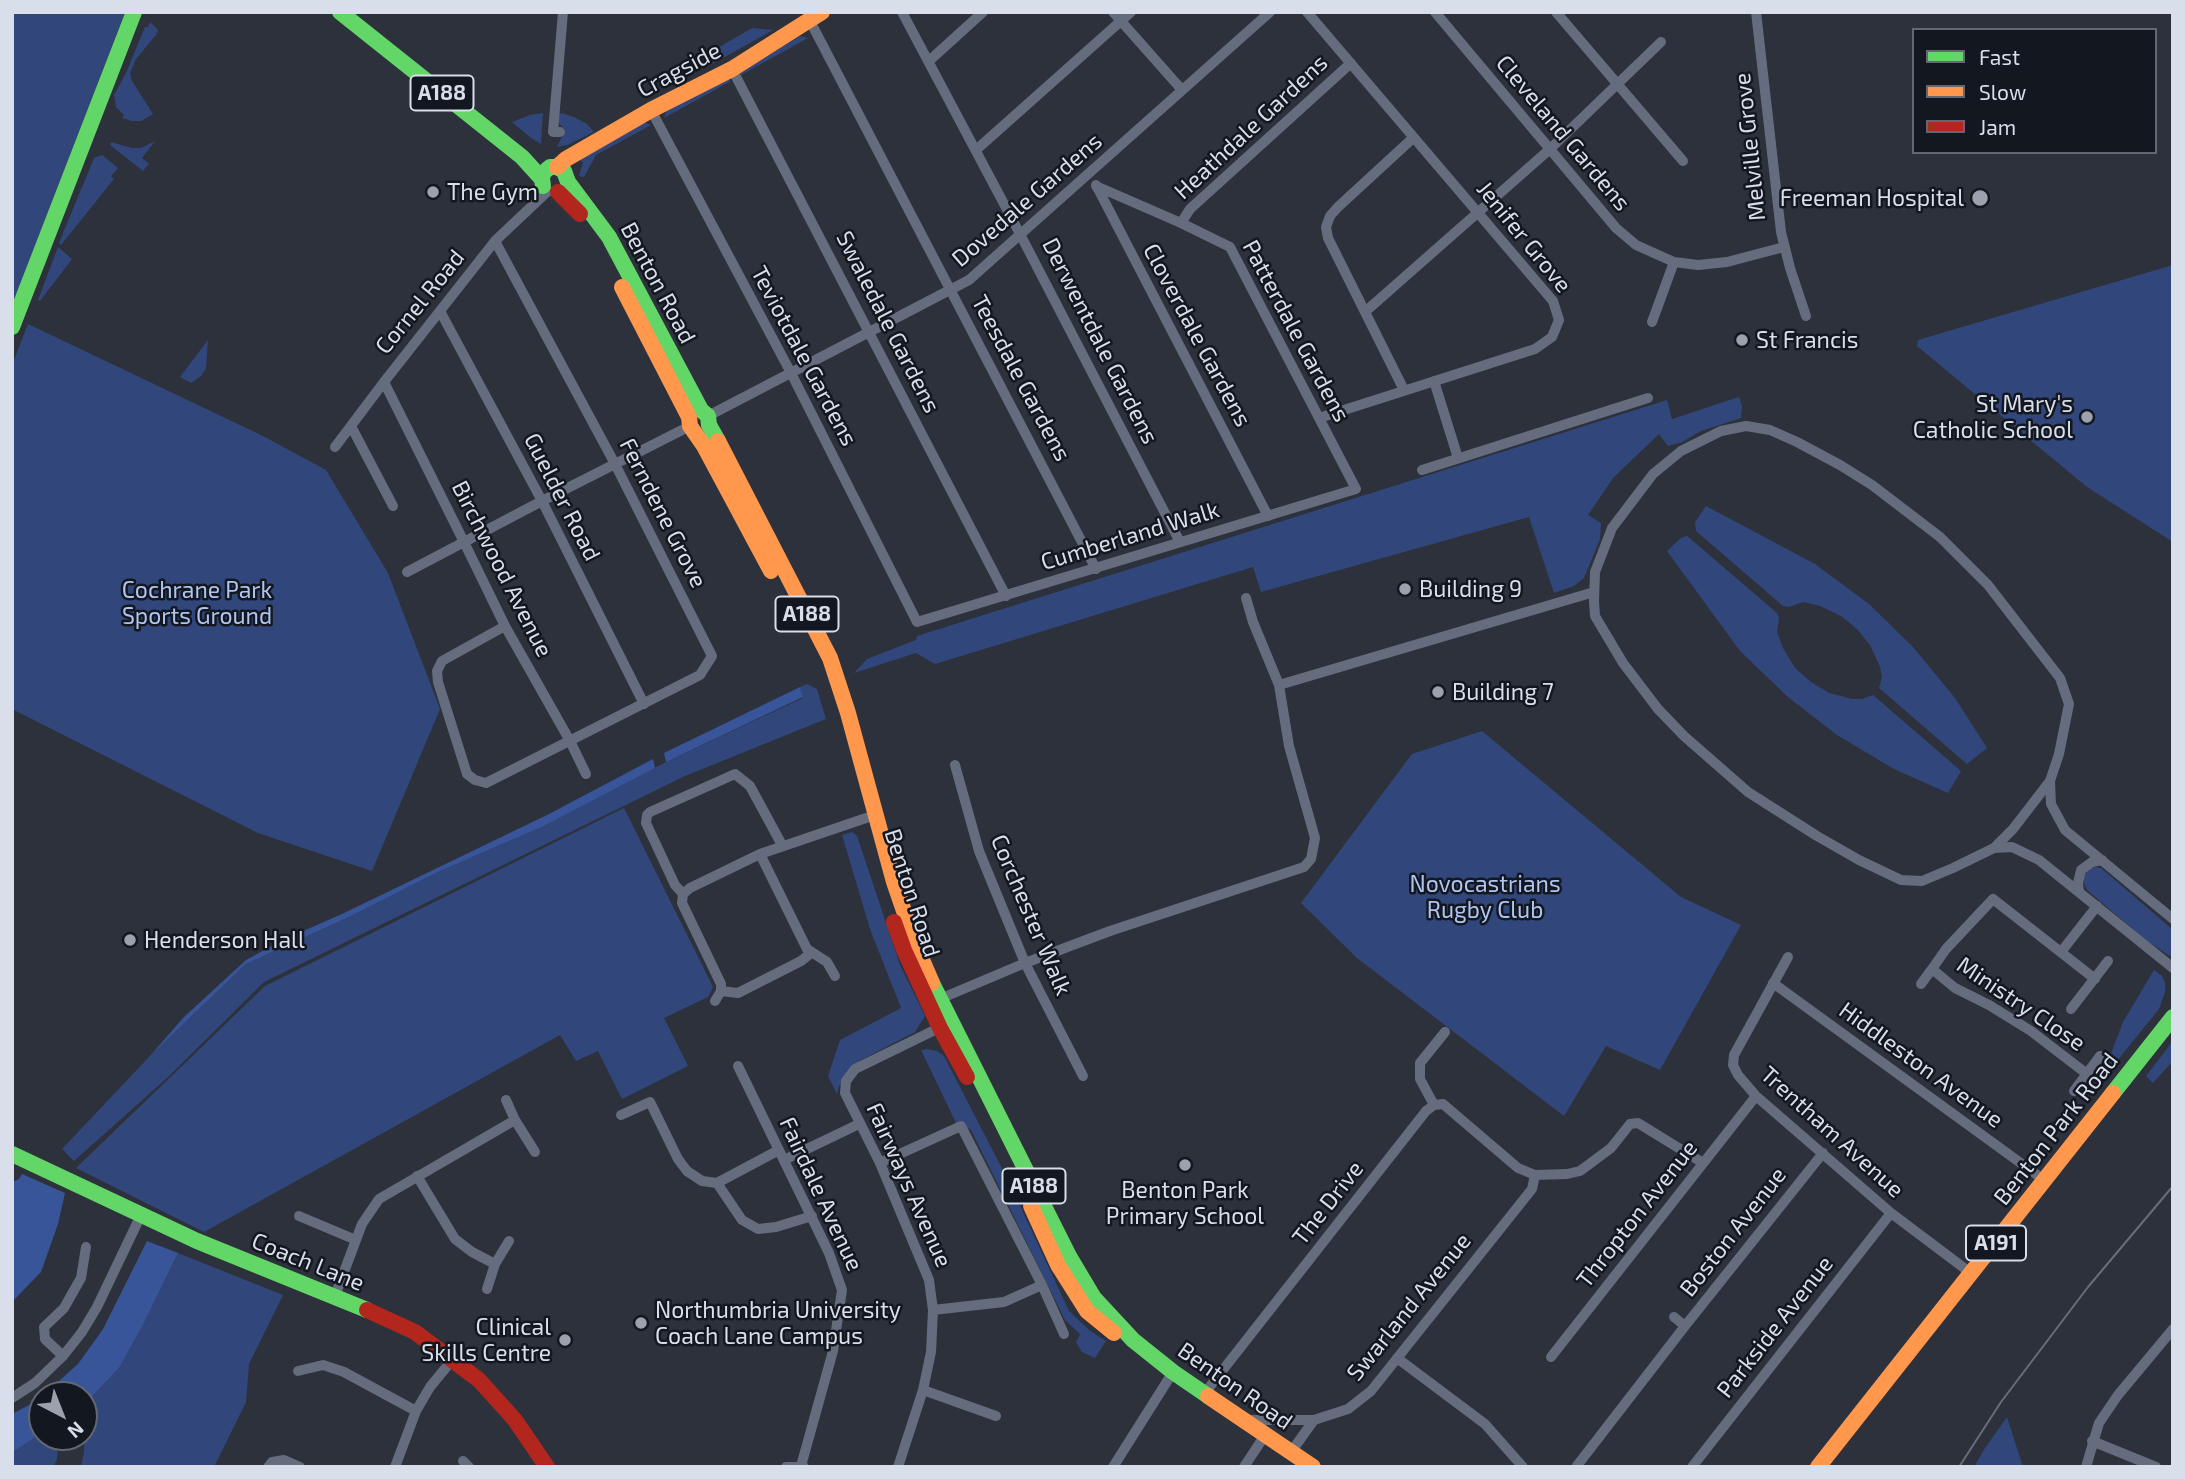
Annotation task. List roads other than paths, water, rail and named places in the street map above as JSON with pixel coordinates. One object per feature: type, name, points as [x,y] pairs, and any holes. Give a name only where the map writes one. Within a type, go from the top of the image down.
[{"type":"main road","points":[[12,327],[134,12]]},
{"type":"main road","name":"Benton Road","points":[[340,12],[554,180]]},
{"type":"main road","name":"Benton Road","points":[[358,12],[554,180],[609,237],[699,421],[830,658],[841,692],[869,817],[934,1002],[1094,1298],[1132,1340],[1172,1372],[1313,1467]]},
{"type":"main road","name":"Cragside","points":[[554,180],[566,159],[651,110],[732,69],[816,17]]},
{"type":"main road","name":"Benton Park Road","points":[[1818,1467],[2172,1018]]},
{"type":"main road","name":"Coach Lane","points":[[12,1154],[141,1215],[415,1332],[479,1380],[516,1420],[547,1467]]},
{"type":"street","points":[[560,132],[553,132],[563,12]]},
{"type":"street","name":"Derwentdale Gardens","points":[[902,12],[1180,542]]},
{"type":"street","points":[[929,61],[983,12]]},
{"type":"street","points":[[1113,12],[1182,90]]},
{"type":"street","points":[[976,150],[1131,12]]},
{"type":"street","name":"Dovedale Gardens","points":[[407,572],[969,280],[1270,12]]},
{"type":"street","name":"Jenifer Grove","points":[[1307,12],[1479,212],[1553,301],[1558,313],[1557,326],[1548,342],[1535,349],[1320,418]]},
{"type":"street","name":"Cleveland Gardens","points":[[1435,12],[1626,237],[1643,250],[1674,262],[1698,265],[1719,264],[1784,247]]},
{"type":"street","points":[[1556,12],[1683,161]]},
{"type":"street","name":"Melville Grove","points":[[1756,12],[1779,219],[1784,247],[1806,316]]},
{"type":"street","name":"Teesdale Gardens","points":[[816,17],[951,290],[1096,569]]},
{"type":"street","points":[[1366,311],[1550,149],[1661,42]]},
{"type":"street","name":"Heathdale Gardens","points":[[1181,223],[1190,209],[1351,64]]},
{"type":"street","name":"Swaledale Gardens","points":[[732,69],[1006,596]]},
{"type":"street","name":"Teviotdale Gardens","points":[[651,110],[791,373],[917,622]]},
{"type":"street","points":[[1404,390],[1328,238],[1326,227],[1330,216],[1338,207],[1413,138]]},
{"type":"street","name":"Cloverdale Gardens","points":[[1090,173],[1268,516]]},
{"type":"street","name":"Cornel Road","points":[[335,447],[495,241],[554,180]]},
{"type":"street","name":"Patterdale Gardens","points":[[1096,186],[1226,243],[1234,252],[1356,489]]},
{"type":"street","name":"Ferndene Grove","points":[[495,241],[615,464],[712,656],[700,675],[486,783],[467,774],[438,682],[437,671],[442,662],[505,626]]},
{"type":"street","points":[[1652,322],[1674,262]]},
{"type":"street","name":"Guelder Road","points":[[440,311],[541,501],[644,704]]},
{"type":"street","points":[[1434,381],[1458,458]]},
{"type":"street","name":"Birchwood Avenue","points":[[384,382],[505,626],[586,774]]},
{"type":"street","points":[[1422,470],[1648,398]]},
{"type":"street","points":[[351,426],[393,506]]},
{"type":"street","points":[[1746,426],[1770,430],[1840,465],[1906,510],[1949,546],[1988,585],[2060,678],[2069,704],[2059,754],[2050,781],[2013,830],[1994,848],[1922,881],[1902,880],[1859,860],[1781,816],[1748,792],[1684,736],[1658,709],[1603,633],[1595,617],[1594,592],[1595,572],[1612,528],[1653,474],[1681,451],[1721,432],[1746,426]]},
{"type":"street","name":"Cumberland Walk","points":[[917,622],[1356,489]]},
{"type":"street","points":[[1279,685],[1594,592]]},
{"type":"street","points":[[934,1002],[1110,930],[1292,872],[1304,867],[1311,859],[1315,838],[1289,746],[1279,685],[1246,598]]},
{"type":"street","name":"Corchester Walk","points":[[955,765],[979,851],[1025,963],[1083,1076]]},
{"type":"street","points":[[684,894],[675,885],[646,823],[650,812],[735,774],[745,780],[756,794],[782,845]]},
{"type":"street","points":[[2050,781],[2051,804],[2065,831],[2173,919]]},
{"type":"street","points":[[811,953],[801,961],[738,993],[718,996],[720,981],[682,903],[684,894],[690,887],[761,853],[869,817]]},
{"type":"street","points":[[1994,848],[2012,847],[2039,860],[2173,968]]},
{"type":"street","points":[[761,853],[804,944],[811,953],[827,962],[835,976]]},
{"type":"street","points":[[2079,892],[2081,870],[2092,862],[2102,860]]},
{"type":"street","name":"Ministry Close","points":[[1921,984],[1946,949],[1993,899],[2095,979]]},
{"type":"street","points":[[2061,953],[2097,906]]},
{"type":"street","name":"Trentham Avenue","points":[[1788,957],[1734,1055],[1733,1065],[1738,1075],[1756,1096],[1891,1213],[1972,1274]]},
{"type":"street","points":[[2161,958],[2173,974]]},
{"type":"street","name":"Ministry Close","points":[[2071,1009],[2108,961]]},
{"type":"street","name":"Ministry Close","points":[[1932,969],[1955,988],[1989,1004],[2031,1031],[2087,1074]]},
{"type":"street","name":"Hiddleston Avenue","points":[[1773,983],[2044,1180]]},
{"type":"street","name":"Fairways Avenue","points":[[898,1467],[923,1390],[931,1352],[933,1310],[929,1280],[880,1163],[845,1093],[846,1081],[855,1069],[945,1025]]},
{"type":"street","points":[[1445,1032],[1420,1063],[1420,1079],[1433,1105],[1443,1104],[1518,1168],[1535,1175],[1580,1171],[1611,1148],[1630,1124],[1638,1123],[1703,1163]]},
{"type":"street","name":"Ministry Close","points":[[2074,1091],[2100,1056]]},
{"type":"street","name":"Fairdale Avenue","points":[[738,1066],[812,1216],[842,1290],[833,1351],[803,1466]]},
{"type":"street","name":"Thropton Avenue","points":[[1551,1357],[1756,1096]]},
{"type":"street","points":[[506,1100],[534,1152]]},
{"type":"street","points":[[621,1115],[650,1101],[678,1159],[687,1171],[702,1181],[717,1183],[859,1124]]},
{"type":"street","name":"The Drive","points":[[1204,1394],[1433,1105]]},
{"type":"street","points":[[335,1296],[362,1224],[379,1199],[515,1121]]},
{"type":"street","points":[[880,1163],[961,1126],[1064,1334]]},
{"type":"street","name":"Boston Avenue","points":[[1674,1317],[1685,1326],[1823,1153]]},
{"type":"street","name":"Swarland Avenue","points":[[1241,1420],[1314,1420],[1348,1409],[1371,1391],[1532,1189],[1535,1175]]},
{"type":"street","points":[[417,1176],[455,1239],[495,1264]]},
{"type":"street","points":[[717,1183],[742,1220],[758,1229],[776,1227],[812,1216]]},
{"type":"street","name":"Parkside Avenue","points":[[1692,1467],[1891,1213]]},
{"type":"street","points":[[12,1398],[35,1383],[63,1356],[82,1332],[97,1307],[141,1215]]},
{"type":"street","points":[[299,1216],[356,1240]]},
{"type":"street","points":[[487,1289],[495,1264],[509,1241]]},
{"type":"street","points":[[63,1356],[44,1339],[44,1327],[64,1308],[81,1278],[86,1247]]},
{"type":"street","points":[[933,1310],[1004,1302],[1042,1285]]},
{"type":"street","points":[[1576,1467],[1685,1326]]},
{"type":"street","points":[[2086,1467],[2099,1423],[2173,1329]]},
{"type":"street","points":[[1397,1358],[1485,1424],[1522,1467]]},
{"type":"street","points":[[395,1467],[416,1411],[430,1387],[453,1359]]},
{"type":"street","points":[[298,1371],[323,1365],[344,1372],[416,1411]]},
{"type":"street","points":[[1113,1467],[1172,1372]]},
{"type":"street","points":[[923,1390],[996,1416]]},
{"type":"street","points":[[1291,1452],[1314,1420]]},
{"type":"street","points":[[1244,1467],[1265,1435]]},
{"type":"street","points":[[2092,1441],[2156,1467]]},
{"type":"street","points":[[268,1467],[272,1462],[284,1460],[300,1467]]},
{"type":"street","points":[[786,1467],[803,1466]]},
{"type":"tram line","points":[[1959,1467],[2001,1402],[2088,1287],[2173,1186]]},
{"type":"place","name":"The Gym","points":[[433,192]]},
{"type":"place","name":"Freeman Hospital","points":[[1980,198]]},
{"type":"place","name":"St Francis","points":[[1742,340]]},
{"type":"place","name":"St Mary's Catholic School","points":[[2087,417]]},
{"type":"place","name":"Building 9","points":[[1405,589]]},
{"type":"place","name":"Building 7","points":[[1438,692]]},
{"type":"place","name":"Henderson Hall","points":[[130,940]]},
{"type":"place","name":"Benton Park Primary School","points":[[1185,1165]]},
{"type":"place","name":"Northumbria University Coach Lane Campus","points":[[641,1323]]},
{"type":"place","name":"Clinical Skills Centre","points":[[565,1340]]},
{"type":"park label","name":"Cochrane Park Sports Ground","points":[[197,603]]},
{"type":"park label","name":"Novocastrians Rugby Club","points":[[1485,897]]}]
